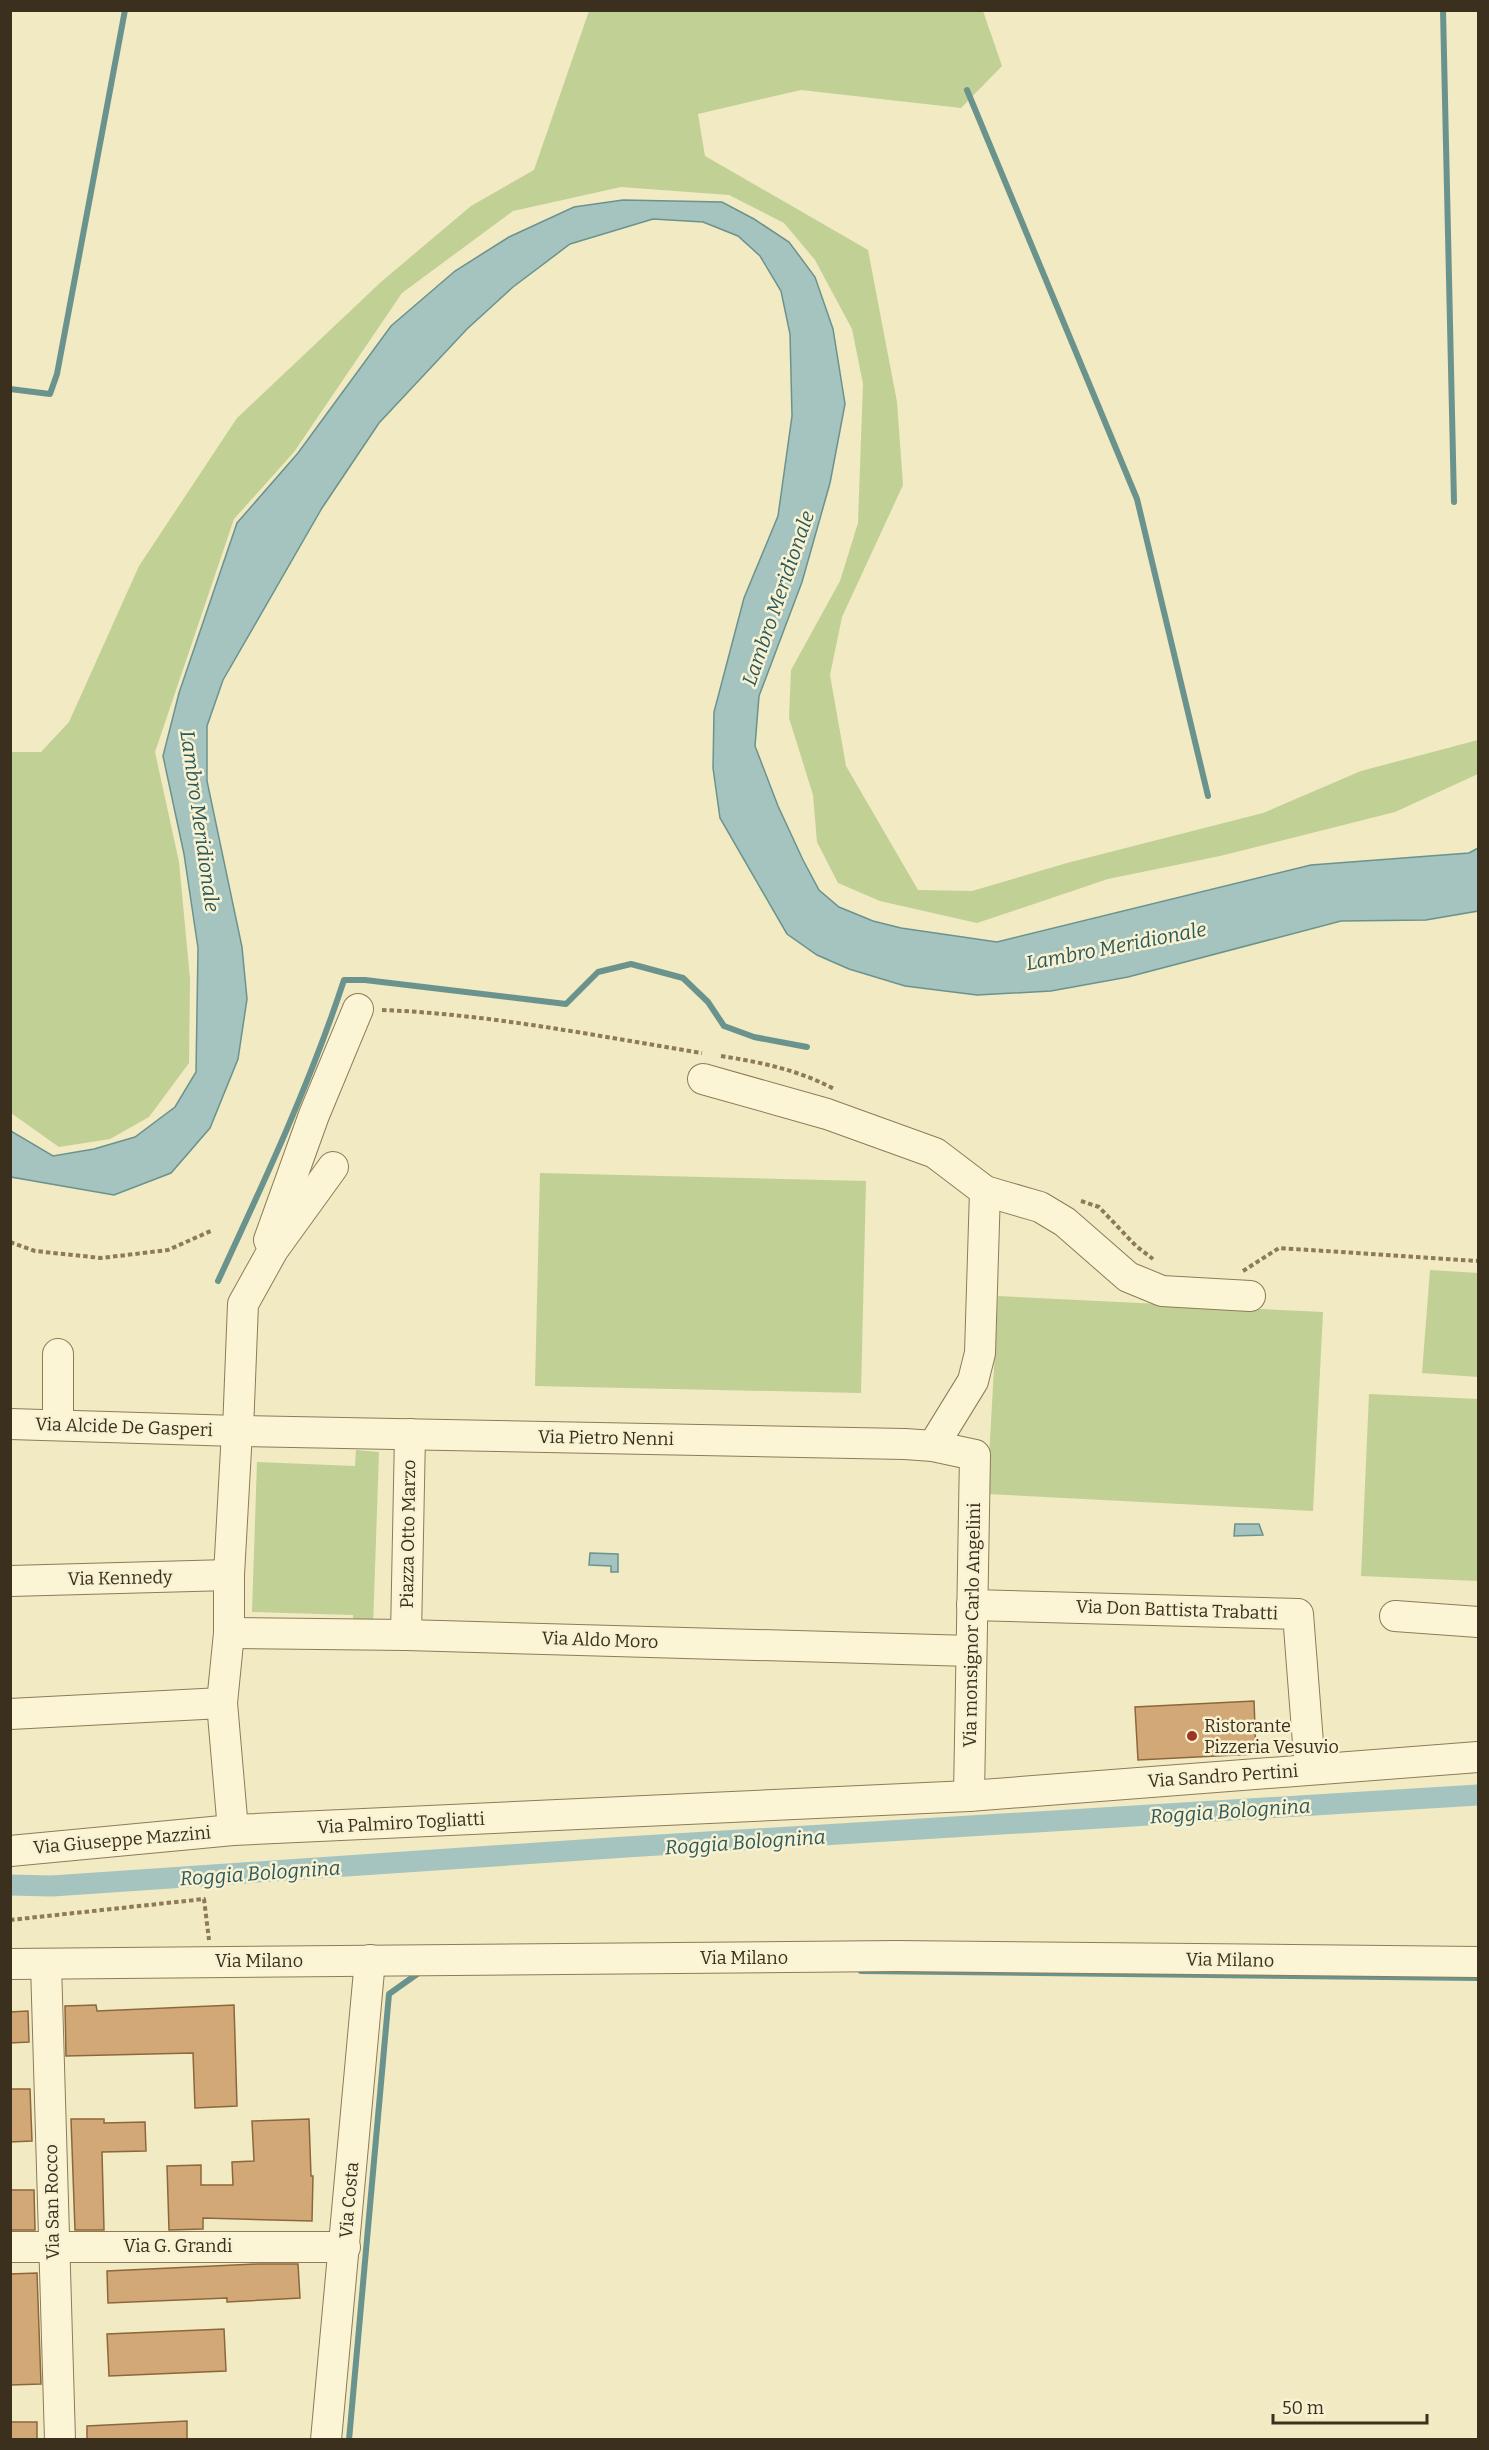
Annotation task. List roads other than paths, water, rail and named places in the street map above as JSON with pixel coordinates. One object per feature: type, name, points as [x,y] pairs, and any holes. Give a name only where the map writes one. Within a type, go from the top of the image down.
[{"type":"street","points":[[260,1275],[275,1222],[306,1136],[358,1009]]},
{"type":"street","points":[[703,1079],[827,1114],[935,1153],[985,1191],[1040,1207],[1065,1222],[1128,1277],[1162,1291],[1250,1296]]},
{"type":"street","points":[[233,1830],[222,1703],[229,1633],[229,1575],[243,1304],[273,1250],[333,1167]]},
{"type":"street","points":[[933,1446],[973,1381],[980,1353],[985,1191]]},
{"type":"street","points":[[58,1354],[58,1425]]},
{"type":"street","name":"Via Alcide De Gasperi","points":[[10,1424],[238,1430]]},
{"type":"street","name":"Via Pietro Nenni","points":[[238,1430],[933,1446],[975,1455]]},
{"type":"street","name":"Piazza Otto Marzo","points":[[406,1635],[410,1434]]},
{"type":"street","name":"Via monsignor Carlo Angelini","points":[[969,1796],[975,1455]]},
{"type":"street","name":"Via Kennedy","points":[[10,1581],[229,1575]]},
{"type":"street","name":"Via Don Battista Trabatti","points":[[972,1605],[1298,1614],[1310,1769]]},
{"type":"street","points":[[1395,1616],[1479,1622]]},
{"type":"street","name":"Via Aldo Moro","points":[[229,1633],[406,1635],[971,1651]]},
{"type":"street","points":[[10,1714],[222,1703]]},
{"type":"street","name":"Via Sandro Pertini","points":[[969,1796],[1479,1757]]},
{"type":"street","name":"Via Palmiro Togliatti","points":[[233,1830],[969,1796]]},
{"type":"street","name":"Via Giuseppe Mazzini","points":[[10,1851],[233,1830]]},
{"type":"street","name":"Via Milano","points":[[10,1964],[897,1956],[1479,1962]]},
{"type":"street","name":"Via Costa","points":[[326,2439],[370,1960]]},
{"type":"street","name":"Via San Rocco","points":[[46,1964],[60,2439]]},
{"type":"street","name":"Via G. Grandi","points":[[10,2247],[53,2245],[345,2247]]},
{"type":"water","name":"Lambro Meridionale","points":[[623,200],[722,202],[754,219],[789,242],[815,277],[833,329],[845,404],[830,483],[802,582],[759,696],[755,746],[778,806],[803,860],[819,890],[839,907],[873,921],[901,928],[997,942],[1311,865],[1469,853],[1478,848],[1478,911],[1426,920],[1341,921],[1128,977],[1051,991],[977,995],[905,986],[849,969],[817,955],[787,934],[720,818],[713,768],[714,712],[744,598],[778,516],[792,416],[790,334],[781,291],[760,256],[738,236],[703,222],[653,219],[570,244],[513,287],[467,329],[379,423],[322,508],[223,680],[207,726],[207,781],[242,947],[247,999],[238,1059],[210,1128],[171,1173],[114,1195],[11,1177],[11,1131],[53,1156],[94,1149],[135,1137],[175,1107],[196,1072],[198,948],[184,854],[163,756],[179,693],[237,523],[298,453],[391,326],[455,271],[509,237],[574,207]]},
{"type":"water","points":[[1235,1524],[1259,1524],[1263,1535],[1234,1536]]},
{"type":"water","points":[[590,1553],[618,1554],[618,1572],[611,1572],[611,1566],[589,1565]]},
{"type":"waterway","points":[[10,389],[50,394],[57,374],[125,10]]},
{"type":"waterway","points":[[1443,10],[1454,502]]},
{"type":"waterway","points":[[967,90],[1137,499],[1208,796]]},
{"type":"waterway","points":[[218,1281],[301,1095],[344,980],[365,980],[566,1004],[598,972],[631,964],[683,978],[708,1002],[724,1026],[754,1037],[807,1047]]},
{"type":"waterway","name":"Roggia Bolognina","points":[[10,1885],[52,1886],[626,1847],[1478,1795]]},
{"type":"waterway","points":[[861,1971],[1478,1978]]},
{"type":"waterway","points":[[349,2440],[389,1994],[420,1972]]},
{"type":"place","name":"Ristorante Pizzeria Vesuvio","points":[[1192,1736]]}]
